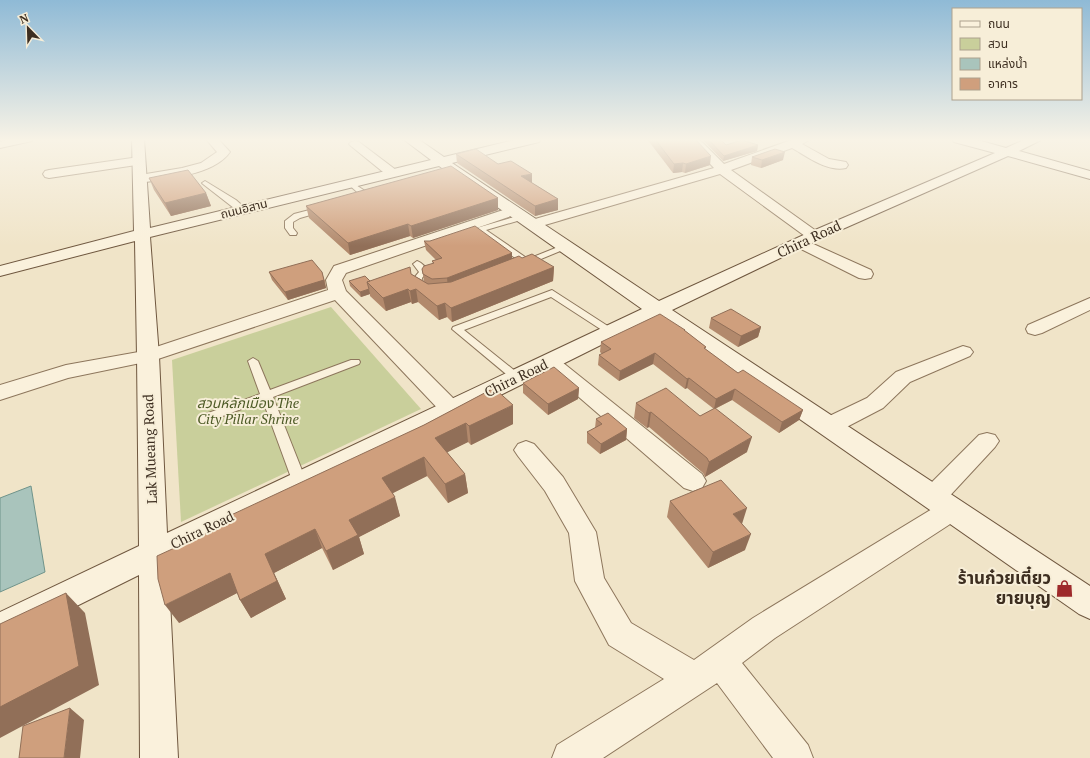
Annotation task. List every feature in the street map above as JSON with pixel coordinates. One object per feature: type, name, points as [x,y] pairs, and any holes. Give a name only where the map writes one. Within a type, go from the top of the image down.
[{"type":"main road","name":"Lak Mueang Road","points":[[140,174],[148,356],[159,758]]},
{"type":"main road","name":"ถนนอิสาน","points":[[0,270],[387,174]]},
{"type":"main road","points":[[460,174],[1090,604]]},
{"type":"main road","name":"Chira Road","points":[[0,628],[658,309],[807,239],[955,174]]},
{"type":"street","points":[[451,409],[338,294],[334,280],[340,270],[522,217],[700,174]]},
{"type":"street","points":[[729,174],[807,239],[865,274]]},
{"type":"street","points":[[0,393],[59,374],[148,356],[338,294]]},
{"type":"street","points":[[1035,328],[1090,303]]},
{"type":"street","points":[[829,426],[876,403],[903,377],[963,352]]},
{"type":"street","points":[[550,362],[693,481]]},
{"type":"street","points":[[570,758],[707,670],[764,628],[943,503],[987,442]]},
{"type":"street","points":[[526,450],[554,484],[582,532],[590,581],[620,634],[707,670],[795,758]]},
{"type":"lane","points":[[204,183],[233,202],[242,210]]},
{"type":"lane","points":[[350,184],[368,197]]},
{"type":"lane","points":[[293,233],[289,228],[289,221],[297,216],[326,208]]},
{"type":"lane","points":[[428,247],[522,217]]},
{"type":"lane","points":[[480,230],[527,262]]},
{"type":"lane","points":[[513,267],[566,247]]},
{"type":"lane","points":[[417,264],[423,272],[418,278],[419,286],[431,293],[437,292]]},
{"type":"lane","points":[[516,377],[457,330],[552,293],[612,332]]},
{"type":"lane","points":[[253,361],[300,483]]},
{"type":"lane","points":[[204,419],[355,362]]},
{"type":"green space","name":"สวนหลักเมือง The City Pillar Shrine","points":[[331,307],[421,409],[181,522],[172,360]]},
{"type":"water","points":[[31,486],[45,572],[0,592],[0,498]]},
{"type":"building","points":[[167,174],[191,174],[206,193],[165,203],[149,178]]},
{"type":"building","points":[[421,174],[463,174],[498,198],[411,226],[408,224],[348,243],[306,206]]},
{"type":"building","points":[[487,174],[530,174],[521,176],[558,199],[535,206]]},
{"type":"building","points":[[475,226],[512,253],[447,278],[432,279],[423,274],[422,269],[424,266],[434,263],[432,261],[442,258],[424,241],[430,241]]},
{"type":"building","points":[[532,254],[554,267],[451,308],[445,303],[437,306],[416,289],[410,291],[408,289],[383,298],[367,282],[410,267],[411,274],[428,284],[451,282],[519,256],[522,258]]},
{"type":"building","points":[[312,260],[322,272],[324,280],[285,292],[269,272]]},
{"type":"building","points":[[365,276],[370,281],[367,282],[369,289],[360,292],[349,281]]},
{"type":"building","points":[[731,309],[761,327],[741,336],[711,318]]},
{"type":"building","points":[[660,314],[685,330],[706,347],[704,348],[738,373],[743,370],[803,410],[782,422],[735,389],[716,399],[689,378],[687,379],[655,353],[620,371],[599,355],[611,349],[601,342]]},
{"type":"building","points":[[554,367],[579,388],[548,404],[523,383]]},
{"type":"building","points":[[494,388],[513,405],[469,426],[466,423],[435,438],[465,474],[445,484],[424,457],[382,478],[395,497],[349,520],[358,535],[326,551],[315,529],[265,554],[277,581],[240,600],[230,573],[165,605],[158,579],[157,556],[231,522],[229,516],[424,425]]},
{"type":"building","points":[[666,388],[700,416],[715,408],[752,437],[709,462],[707,458],[651,412],[649,413],[636,403]]},
{"type":"building","points":[[608,413],[627,429],[601,444],[587,432],[602,424],[596,419]]},
{"type":"building","points":[[721,480],[747,508],[733,514],[751,534],[713,552],[670,501]]},
{"type":"building","points":[[66,593],[79,666],[0,707],[0,624]]},
{"type":"building","points":[[70,708],[64,758],[19,758],[23,726]]},
{"type":"place","name":"ร้านก๋วยเตี๋ยว ยายบุญ","points":[[1064,588]]}]
